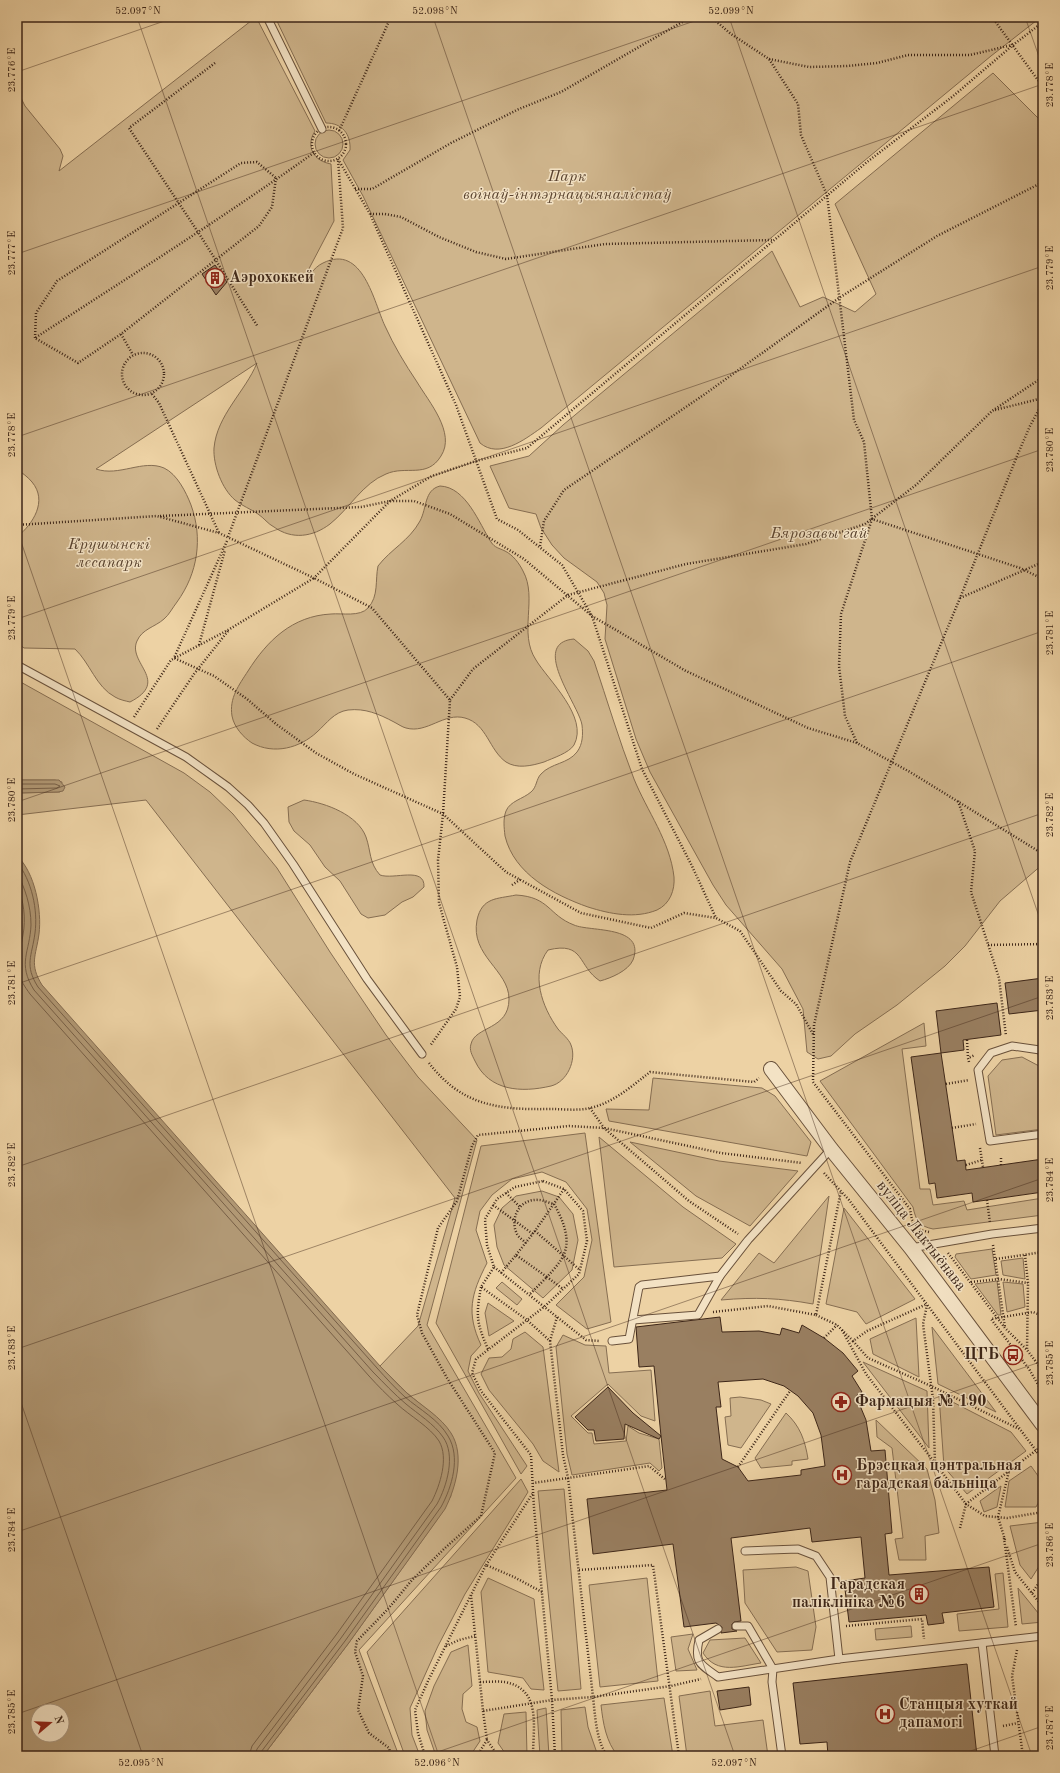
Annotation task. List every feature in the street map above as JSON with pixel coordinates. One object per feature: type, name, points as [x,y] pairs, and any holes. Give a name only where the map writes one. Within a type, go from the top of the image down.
[{"type":"street","name":"вуліца Лактыёнава","points":[[771,1069],[831,1149],[911,1248],[1043,1425]]},
{"type":"lane","points":[[267,17],[322,129]]},
{"type":"lane","points":[[17,665],[151,738],[208,771],[228,787],[260,818],[293,864],[372,986],[422,1054]]},
{"type":"lane","points":[[1043,1054],[1040,1050],[1012,1046],[991,1053],[978,1070],[990,1142],[1043,1134]]},
{"type":"lane","points":[[633,1320],[698,1315],[720,1276],[748,1240],[831,1149]]},
{"type":"lane","points":[[911,1248],[939,1242],[1043,1228]]},
{"type":"lane","points":[[612,1341],[630,1339],[637,1290],[642,1285],[720,1276]]},
{"type":"lane","points":[[745,1551],[798,1548],[816,1556],[830,1577],[839,1658]]},
{"type":"lane","points":[[736,1626],[748,1626],[773,1669],[772,1682],[782,1756]]},
{"type":"lane","points":[[718,1629],[699,1640],[696,1654],[701,1665],[718,1677],[839,1658],[1043,1636]]},
{"type":"lane","points":[[982,1643],[994,1756]]},
{"type":"path","points":[[339,131],[391,17]]},
{"type":"path","points":[[355,189],[372,189],[451,143],[519,109],[561,92],[691,17]]},
{"type":"path","points":[[711,17],[731,34],[769,59],[809,67],[847,66],[877,63],[908,55],[970,54],[1013,45]]},
{"type":"path","points":[[992,17],[1043,87]]},
{"type":"path","points":[[128,726],[171,660],[228,630],[314,578],[390,500],[432,476],[476,461],[527,448],[827,195],[952,97],[1013,45],[1043,22]]},
{"type":"path","points":[[769,59],[798,104],[801,135],[827,195],[854,420],[864,442],[872,519],[841,614],[839,666],[846,716],[857,743]]},
{"type":"path","points":[[214,63],[129,128],[198,232],[258,327]]},
{"type":"path","points":[[199,645],[236,512],[343,228],[338,159],[345,150],[346,144],[343,134],[339,131],[330,127],[322,129],[313,139],[312,144],[315,152],[321,159],[326,161],[338,159]]},
{"type":"path","points":[[35,338],[198,232],[315,152]]},
{"type":"path","points":[[338,159],[370,214],[456,406],[497,518],[518,530],[562,565],[592,616],[642,769],[692,866],[716,918]]},
{"type":"path","points":[[35,338],[36,312],[57,282],[178,202],[241,163],[257,162],[276,178]]},
{"type":"path","points":[[35,338],[78,362],[121,334],[259,226],[272,207],[276,178]]},
{"type":"path","points":[[540,547],[544,521],[564,490],[705,394],[839,298],[937,236],[1043,182]]},
{"type":"path","points":[[370,214],[385,214],[401,217],[439,237],[476,252],[506,259],[605,244],[773,240]]},
{"type":"path","points":[[121,334],[133,354]]},
{"type":"path","points":[[142,352],[151,354],[158,358],[163,365],[163,381],[159,389],[152,394],[136,394],[124,385],[122,368],[126,360],[133,354],[142,352]]},
{"type":"path","points":[[771,1069],[754,1082],[650,1072],[617,1097],[590,1108],[512,1109],[479,1102],[462,1094],[447,1082],[422,1054],[441,1032],[456,1009],[460,997],[457,967],[439,903],[438,860],[443,814],[450,700],[474,669],[568,595],[686,564],[806,544],[865,524],[916,485],[992,411],[1043,377]]},
{"type":"path","points":[[152,394],[163,410],[219,533]]},
{"type":"path","points":[[992,411],[1043,398]]},
{"type":"path","points":[[1043,402],[1030,426],[850,862],[814,1025],[813,1082],[910,1209],[912,1220],[920,1230],[932,1232],[1006,1328],[1027,1350],[1043,1370]]},
{"type":"path","points":[[17,525],[157,516],[361,507],[390,500],[414,500],[450,514],[524,558],[592,616],[686,671],[808,728],[857,743],[958,801],[1043,854]]},
{"type":"path","points":[[157,516],[219,533],[314,578],[372,608],[450,700]]},
{"type":"path","points":[[872,519],[1024,570],[1043,579]]},
{"type":"path","points":[[174,658],[227,541]]},
{"type":"path","points":[[960,598],[1043,562]]},
{"type":"path","points":[[151,738],[198,669],[228,630]]},
{"type":"path","points":[[174,658],[214,676],[247,699],[276,724],[316,753],[354,774],[443,814],[506,872],[581,913],[651,928],[684,913],[716,918],[740,931],[781,991],[796,1004],[814,1035]]},
{"type":"path","points":[[958,801],[975,851],[971,892],[999,978],[1006,1039]]},
{"type":"path","points":[[512,885],[521,879]]},
{"type":"path","points":[[988,945],[1043,944]]},
{"type":"path","points":[[967,1040],[968,1058]]},
{"type":"path","points":[[946,1084],[971,1080]]},
{"type":"path","points":[[590,1108],[604,1128],[689,1201],[748,1240]]},
{"type":"path","points":[[952,1128],[977,1124]]},
{"type":"path","points":[[391,1756],[389,1748],[369,1733],[358,1710],[363,1676],[355,1652],[358,1641],[388,1609],[412,1580],[481,1516],[495,1453],[447,1378],[422,1333],[417,1315],[438,1228],[457,1201],[472,1146],[478,1135],[569,1126],[604,1128],[721,1152],[816,1165],[841,1190],[1043,1460]]},
{"type":"path","points":[[1001,1158],[1001,1165]]},
{"type":"path","points":[[966,1165],[982,1160]]},
{"type":"path","points":[[555,1756],[552,1700],[533,1493],[531,1455],[481,1390],[472,1373],[476,1358],[544,1307],[579,1274],[587,1241],[583,1211],[564,1189],[543,1181],[515,1187],[497,1199],[485,1219],[487,1245],[494,1267],[502,1273],[544,1307],[586,1340],[612,1341]]},
{"type":"path","points":[[502,1273],[533,1234],[564,1189]]},
{"type":"path","points":[[816,1315],[841,1190]]},
{"type":"path","points":[[506,1193],[520,1207]]},
{"type":"path","points":[[526,1243],[517,1235],[514,1220],[516,1212],[526,1202],[538,1200],[554,1204],[563,1220],[566,1249],[564,1256],[547,1277],[529,1295]]},
{"type":"path","points":[[987,1200],[1006,1328]]},
{"type":"path","points":[[493,1205],[533,1234]]},
{"type":"path","points":[[535,1231],[580,1270]]},
{"type":"path","points":[[996,1259],[1043,1252]]},
{"type":"path","points":[[516,1255],[563,1289]]},
{"type":"path","points":[[1026,1255],[1028,1283],[1027,1350]]},
{"type":"path","points":[[488,1349],[479,1330],[476,1312],[481,1287],[494,1267]]},
{"type":"path","points":[[971,1282],[999,1279],[1028,1283]]},
{"type":"path","points":[[481,1287],[526,1320],[550,1341]]},
{"type":"path","points":[[853,1341],[867,1331],[927,1304]]},
{"type":"path","points":[[927,1304],[923,1324],[930,1386],[933,1399],[935,1463]]},
{"type":"path","points":[[698,1315],[728,1309],[768,1306],[816,1315],[837,1325],[868,1358],[1021,1430]]},
{"type":"path","points":[[1043,1316],[1033,1312],[991,1319],[1029,1369],[1043,1393]]},
{"type":"path","points":[[557,1317],[550,1341],[563,1455],[568,1478],[596,1723],[604,1752],[608,1756]]},
{"type":"path","points":[[824,1338],[837,1325]]},
{"type":"path","points":[[842,1330],[866,1374],[966,1504],[985,1516],[1007,1518],[1043,1512]]},
{"type":"path","points":[[738,1467],[790,1391]]},
{"type":"path","points":[[960,1528],[966,1504],[1043,1445]]},
{"type":"path","points":[[533,1483],[649,1466],[666,1480]]},
{"type":"path","points":[[1009,1471],[998,1517],[1015,1572],[1043,1607]]},
{"type":"path","points":[[425,1756],[418,1733],[415,1710],[486,1565],[533,1493]]},
{"type":"path","points":[[1004,1538],[1018,1639],[1017,1660],[1012,1676],[1023,1756]]},
{"type":"path","points":[[486,1565],[514,1576],[542,1592]]},
{"type":"path","points":[[579,1570],[652,1565],[671,1686],[679,1756]]},
{"type":"path","points":[[1032,1593],[1043,1577]]},
{"type":"path","points":[[471,1595],[487,1740],[498,1756]]},
{"type":"path","points":[[835,1627],[922,1618],[925,1649]]},
{"type":"path","points":[[445,1647],[459,1640],[475,1636]]},
{"type":"path","points":[[483,1711],[552,1700],[593,1697],[671,1686],[718,1677]]},
{"type":"path","points":[[480,1682],[505,1682],[525,1691],[532,1703],[533,1756]]},
{"type":"path","points":[[477,1756],[487,1740]]},
{"type":"green space","name":"Крушынскі лесапарк","points":[[256,17],[315,131],[311,142],[313,152],[320,160],[331,164],[334,221],[301,284],[320,265],[337,259],[348,261],[357,268],[365,278],[396,348],[439,418],[443,428],[445,447],[441,456],[429,467],[394,472],[378,478],[363,490],[337,518],[317,532],[295,535],[281,531],[230,495],[219,476],[214,455],[216,436],[220,425],[252,374],[257,363],[96,469],[113,471],[148,465],[164,468],[169,471],[177,479],[191,505],[197,530],[194,567],[184,591],[166,617],[145,631],[137,641],[137,657],[148,679],[147,687],[142,694],[130,702],[121,700],[108,693],[75,649],[24,648],[17,643],[17,537],[33,519],[39,504],[39,497],[37,489],[32,482],[17,469],[17,90],[25,106],[60,149],[63,156],[59,171]]},
{"type":"green space","name":"Парк воінаў-інтэрнацыяналістаў","points":[[275,17],[1041,17],[991,56],[541,428],[527,438],[511,446],[495,449],[480,443],[363,196],[343,160],[350,150],[347,134],[341,127],[326,123]]},
{"type":"green space","name":"Бярозавы гай","points":[[993,73],[1043,123],[1043,864],[1000,901],[965,946],[945,966],[897,1005],[855,1034],[831,1056],[818,1059],[807,1052],[803,1009],[782,969],[726,905],[713,885],[650,772],[636,739],[605,639],[607,605],[604,593],[597,582],[564,558],[552,545],[541,528],[536,514],[509,508],[490,466],[529,456],[563,425],[772,251],[800,307],[823,297],[855,312],[876,294],[835,204]]},
{"type":"green space","points":[[329,130],[339,134],[343,144],[339,154],[329,158],[319,154],[315,144],[319,134]]},
{"type":"green space","points":[[440,486],[457,492],[464,499],[471,507],[493,544],[511,555],[518,562],[523,571],[529,592],[528,638],[531,650],[536,660],[572,711],[576,723],[577,734],[572,748],[565,753],[544,762],[529,766],[515,766],[506,762],[500,757],[483,731],[472,721],[465,718],[450,718],[428,726],[414,729],[404,728],[383,716],[360,710],[348,710],[339,713],[331,718],[310,738],[295,746],[269,749],[260,747],[249,741],[242,735],[235,724],[231,709],[233,698],[238,687],[255,660],[272,640],[293,625],[304,620],[317,616],[331,614],[356,614],[365,611],[374,598],[378,566],[416,528],[422,516],[428,495],[435,488]]},
{"type":"green space","points":[[574,639],[588,651],[594,661],[634,779],[663,839],[672,864],[674,887],[671,896],[662,907],[649,913],[631,915],[605,912],[588,907],[562,896],[537,881],[526,872],[510,849],[505,836],[504,820],[506,811],[510,805],[531,792],[539,776],[545,770],[569,759],[577,752],[580,746],[582,725],[560,676],[556,663],[556,651],[561,643]]},
{"type":"green space","points":[[17,680],[184,773],[210,792],[233,814],[277,868],[330,952],[386,1035],[418,1077],[477,1140],[427,1325],[516,1478],[359,1650],[399,1756],[263,1756],[348,1644],[436,1521],[451,1496],[436,1417],[407,1393],[380,1366],[418,1326],[455,1198],[146,800],[17,815],[17,793],[60,792],[62,782],[55,780],[17,780]]},
{"type":"green space","points":[[304,800],[331,807],[349,816],[356,822],[366,837],[372,861],[380,875],[414,875],[420,877],[423,881],[424,887],[413,897],[402,902],[385,915],[368,918],[361,914],[340,881],[325,867],[310,845],[294,831],[289,822],[288,807]]},
{"type":"green space","points":[[516,895],[536,899],[565,921],[574,925],[624,935],[632,941],[635,949],[633,960],[627,968],[614,976],[600,981],[587,969],[575,952],[560,948],[548,950],[540,969],[540,990],[547,1011],[552,1020],[570,1043],[573,1051],[573,1057],[572,1064],[562,1080],[557,1084],[540,1088],[517,1089],[497,1084],[481,1071],[470,1048],[474,1038],[504,1017],[508,1009],[509,999],[503,979],[484,953],[479,943],[476,933],[479,912],[491,900]]},
{"type":"green space","points":[[924,1023],[926,1046],[902,1049],[920,1189],[930,1189],[933,1205],[964,1201],[967,1210],[1043,1198],[1043,1215],[933,1229],[924,1226],[915,1216],[913,1207],[820,1081]]},
{"type":"green space","points":[[1022,1057],[1039,1066],[1043,1092],[1043,1129],[996,1135],[988,1076],[1002,1060]]},
{"type":"green space","points":[[653,1078],[762,1088],[775,1096],[811,1142],[807,1156],[609,1121],[606,1109],[649,1110]]},
{"type":"green space","points":[[585,1133],[611,1322],[587,1329],[556,1305],[584,1277],[592,1240],[587,1209],[566,1182],[542,1172],[512,1179],[492,1195],[480,1211],[476,1230],[487,1263],[477,1284],[472,1304],[473,1323],[481,1345],[471,1356],[468,1371],[479,1393],[527,1466],[521,1474],[436,1323],[481,1146]]},
{"type":"green space","points":[[599,1137],[683,1207],[736,1244],[722,1258],[614,1267]]},
{"type":"green space","points":[[630,1142],[719,1161],[798,1171],[750,1226],[696,1196]]},
{"type":"green space","points":[[542,1191],[559,1197],[573,1214],[578,1240],[572,1270],[543,1298],[504,1265],[497,1247],[494,1225],[502,1208],[516,1196]]},
{"type":"green space","points":[[829,1196],[813,1304],[789,1300],[767,1299],[721,1300],[759,1253],[774,1263]]},
{"type":"green space","points":[[844,1208],[915,1299],[866,1324],[857,1312],[826,1304]]},
{"type":"green space","points":[[992,1249],[996,1275],[971,1279],[955,1257],[956,1254]]},
{"type":"green space","points":[[1023,1258],[1025,1279],[1003,1275],[1001,1261]]},
{"type":"green space","points":[[997,1281],[1001,1315],[998,1315],[975,1284]]},
{"type":"green space","points":[[502,1282],[522,1299],[517,1305],[496,1288]]},
{"type":"green space","points":[[1003,1282],[1023,1284],[1025,1307],[1007,1312]]},
{"type":"green space","points":[[488,1303],[514,1321],[489,1336],[485,1313]]},
{"type":"green space","points":[[916,1318],[919,1377],[873,1354],[870,1339]]},
{"type":"green space","points":[[932,1327],[996,1412],[938,1384]]},
{"type":"green space","points":[[525,1332],[543,1347],[559,1472],[543,1461],[533,1444],[489,1390],[481,1374],[489,1358],[502,1357],[511,1349],[513,1339]]},
{"type":"green space","points":[[563,1335],[585,1345],[606,1346],[609,1373],[651,1370],[655,1421],[641,1416],[608,1384],[571,1416],[588,1433],[592,1433],[594,1444],[626,1441],[628,1426],[639,1433],[659,1439],[662,1468],[659,1471],[650,1463],[572,1475],[567,1454],[556,1347]]},
{"type":"green space","points":[[863,1362],[927,1391],[929,1448]]},
{"type":"green space","points":[[939,1395],[1011,1432],[1026,1451],[967,1494],[944,1467]]},
{"type":"green space","points":[[740,1397],[761,1400],[771,1404],[741,1448],[728,1445],[725,1417],[731,1416],[730,1398]]},
{"type":"green space","points":[[786,1413],[795,1423],[801,1434],[808,1459],[792,1461],[792,1465],[761,1468],[755,1458]]},
{"type":"green space","points":[[876,1420],[927,1469],[935,1500],[939,1533],[925,1536],[926,1560],[899,1560],[895,1539],[903,1538],[892,1448],[877,1437]]},
{"type":"green space","points":[[1031,1466],[1039,1477],[1043,1490],[1036,1507],[1005,1507],[1009,1481]]},
{"type":"green space","points":[[521,1479],[528,1492],[465,1594],[438,1646],[410,1708],[412,1735],[420,1756],[405,1756],[367,1652]]},
{"type":"green space","points":[[1001,1486],[997,1507],[984,1512],[980,1501]]},
{"type":"green space","points":[[564,1489],[581,1689],[558,1691],[538,1491]]},
{"type":"green space","points":[[1043,1522],[1043,1560],[1031,1579],[1020,1565],[1010,1526]]},
{"type":"green space","points":[[796,1567],[808,1571],[816,1627],[812,1650],[777,1652],[745,1603],[743,1570]]},
{"type":"green space","points":[[1003,1573],[1008,1627],[959,1631],[957,1614],[999,1609],[995,1574]]},
{"type":"green space","points":[[488,1578],[534,1599],[544,1690],[531,1689],[523,1678],[488,1672],[481,1592]]},
{"type":"green space","points":[[647,1578],[658,1681],[600,1687],[589,1585]]},
{"type":"green space","points":[[1018,1588],[1043,1619],[1043,1622],[1022,1624]]},
{"type":"green space","points":[[911,1626],[912,1637],[876,1640],[875,1629]]},
{"type":"green space","points":[[693,1634],[688,1649],[697,1670],[676,1671],[671,1637]]},
{"type":"green space","points":[[745,1638],[761,1663],[737,1667],[722,1667],[709,1660],[703,1653],[710,1640]]},
{"type":"green space","points":[[468,1645],[472,1686],[463,1694],[462,1709],[466,1722],[477,1727],[480,1741],[470,1756],[436,1756],[427,1730],[425,1711],[434,1686],[451,1652]]},
{"type":"green space","points":[[710,1691],[715,1726],[763,1720],[768,1756],[687,1756],[679,1696]]},
{"type":"green space","points":[[664,1698],[673,1756],[618,1756],[608,1738],[604,1725],[601,1705]]},
{"type":"green space","points":[[585,1707],[588,1727],[598,1756],[562,1756],[561,1710]]},
{"type":"green space","points":[[546,1708],[549,1756],[540,1756],[537,1710]]},
{"type":"green space","points":[[526,1712],[527,1756],[507,1756],[498,1743],[504,1714]]},
{"type":"water","points":[[17,780],[59,780],[65,787],[63,791],[58,792],[17,793]]},
{"type":"water","points":[[17,856],[28,872],[36,892],[40,925],[34,960],[38,978],[42,985],[380,1366],[397,1384],[447,1427],[458,1451],[457,1471],[453,1491],[445,1509],[348,1644],[263,1756],[17,1756]]},
{"type":"building","name":"Аэрохоккей","points":[[215,265],[227,282],[216,295],[202,274]]},
{"type":"building","points":[[1043,978],[1043,1010],[1009,1014],[1005,983]]},
{"type":"building","points":[[997,1003],[1001,1035],[963,1040],[964,1050],[941,1053],[936,1011]]},
{"type":"building","points":[[941,1053],[957,1161],[965,1160],[966,1170],[1043,1159],[1043,1192],[973,1202],[972,1193],[937,1198],[935,1183],[929,1184],[911,1057]]},
{"type":"building","name":"Брэсцкая цэнтральная гарадская бальніца","points":[[720,1317],[722,1332],[759,1331],[780,1335],[782,1328],[799,1333],[802,1325],[824,1338],[843,1353],[858,1371],[852,1376],[862,1392],[856,1396],[866,1420],[871,1451],[885,1450],[892,1533],[885,1534],[889,1575],[989,1567],[994,1607],[942,1613],[944,1623],[928,1625],[926,1615],[849,1622],[844,1581],[865,1578],[861,1537],[812,1542],[810,1528],[731,1538],[741,1621],[734,1622],[732,1624],[732,1629],[737,1631],[721,1633],[722,1627],[716,1623],[684,1627],[673,1544],[593,1554],[587,1499],[667,1490],[654,1366],[639,1367],[636,1327]],"holes":[[[763,1379],[784,1386],[798,1396],[813,1413],[821,1435],[825,1466],[801,1470],[801,1475],[748,1481],[738,1467],[722,1459],[716,1407],[721,1407],[718,1382]]]},
{"type":"building","points":[[608,1387],[633,1413],[661,1436],[659,1439],[625,1424],[624,1439],[596,1441],[594,1430],[588,1430],[575,1417]]},
{"type":"building","name":"Станцыя хуткай дапамогі","points":[[967,1664],[977,1756],[828,1756],[827,1742],[800,1744],[793,1683]]},
{"type":"building","points":[[749,1687],[751,1705],[720,1710],[717,1691]]},
{"type":"place","name":"Аэрохоккей","points":[[215,278]]},
{"type":"place","name":"ЦГБ","points":[[1013,1355]]},
{"type":"place","name":"Фармацыя № 190","points":[[841,1402]]},
{"type":"place","name":"Брэсцкая цэнтральная гарадская бальніца","points":[[842,1475]]},
{"type":"place","name":"Гарадская паліклініка №6","points":[[919,1594]]},
{"type":"place","name":"Станцыя хуткай дапамогі","points":[[885,1714]]}]
